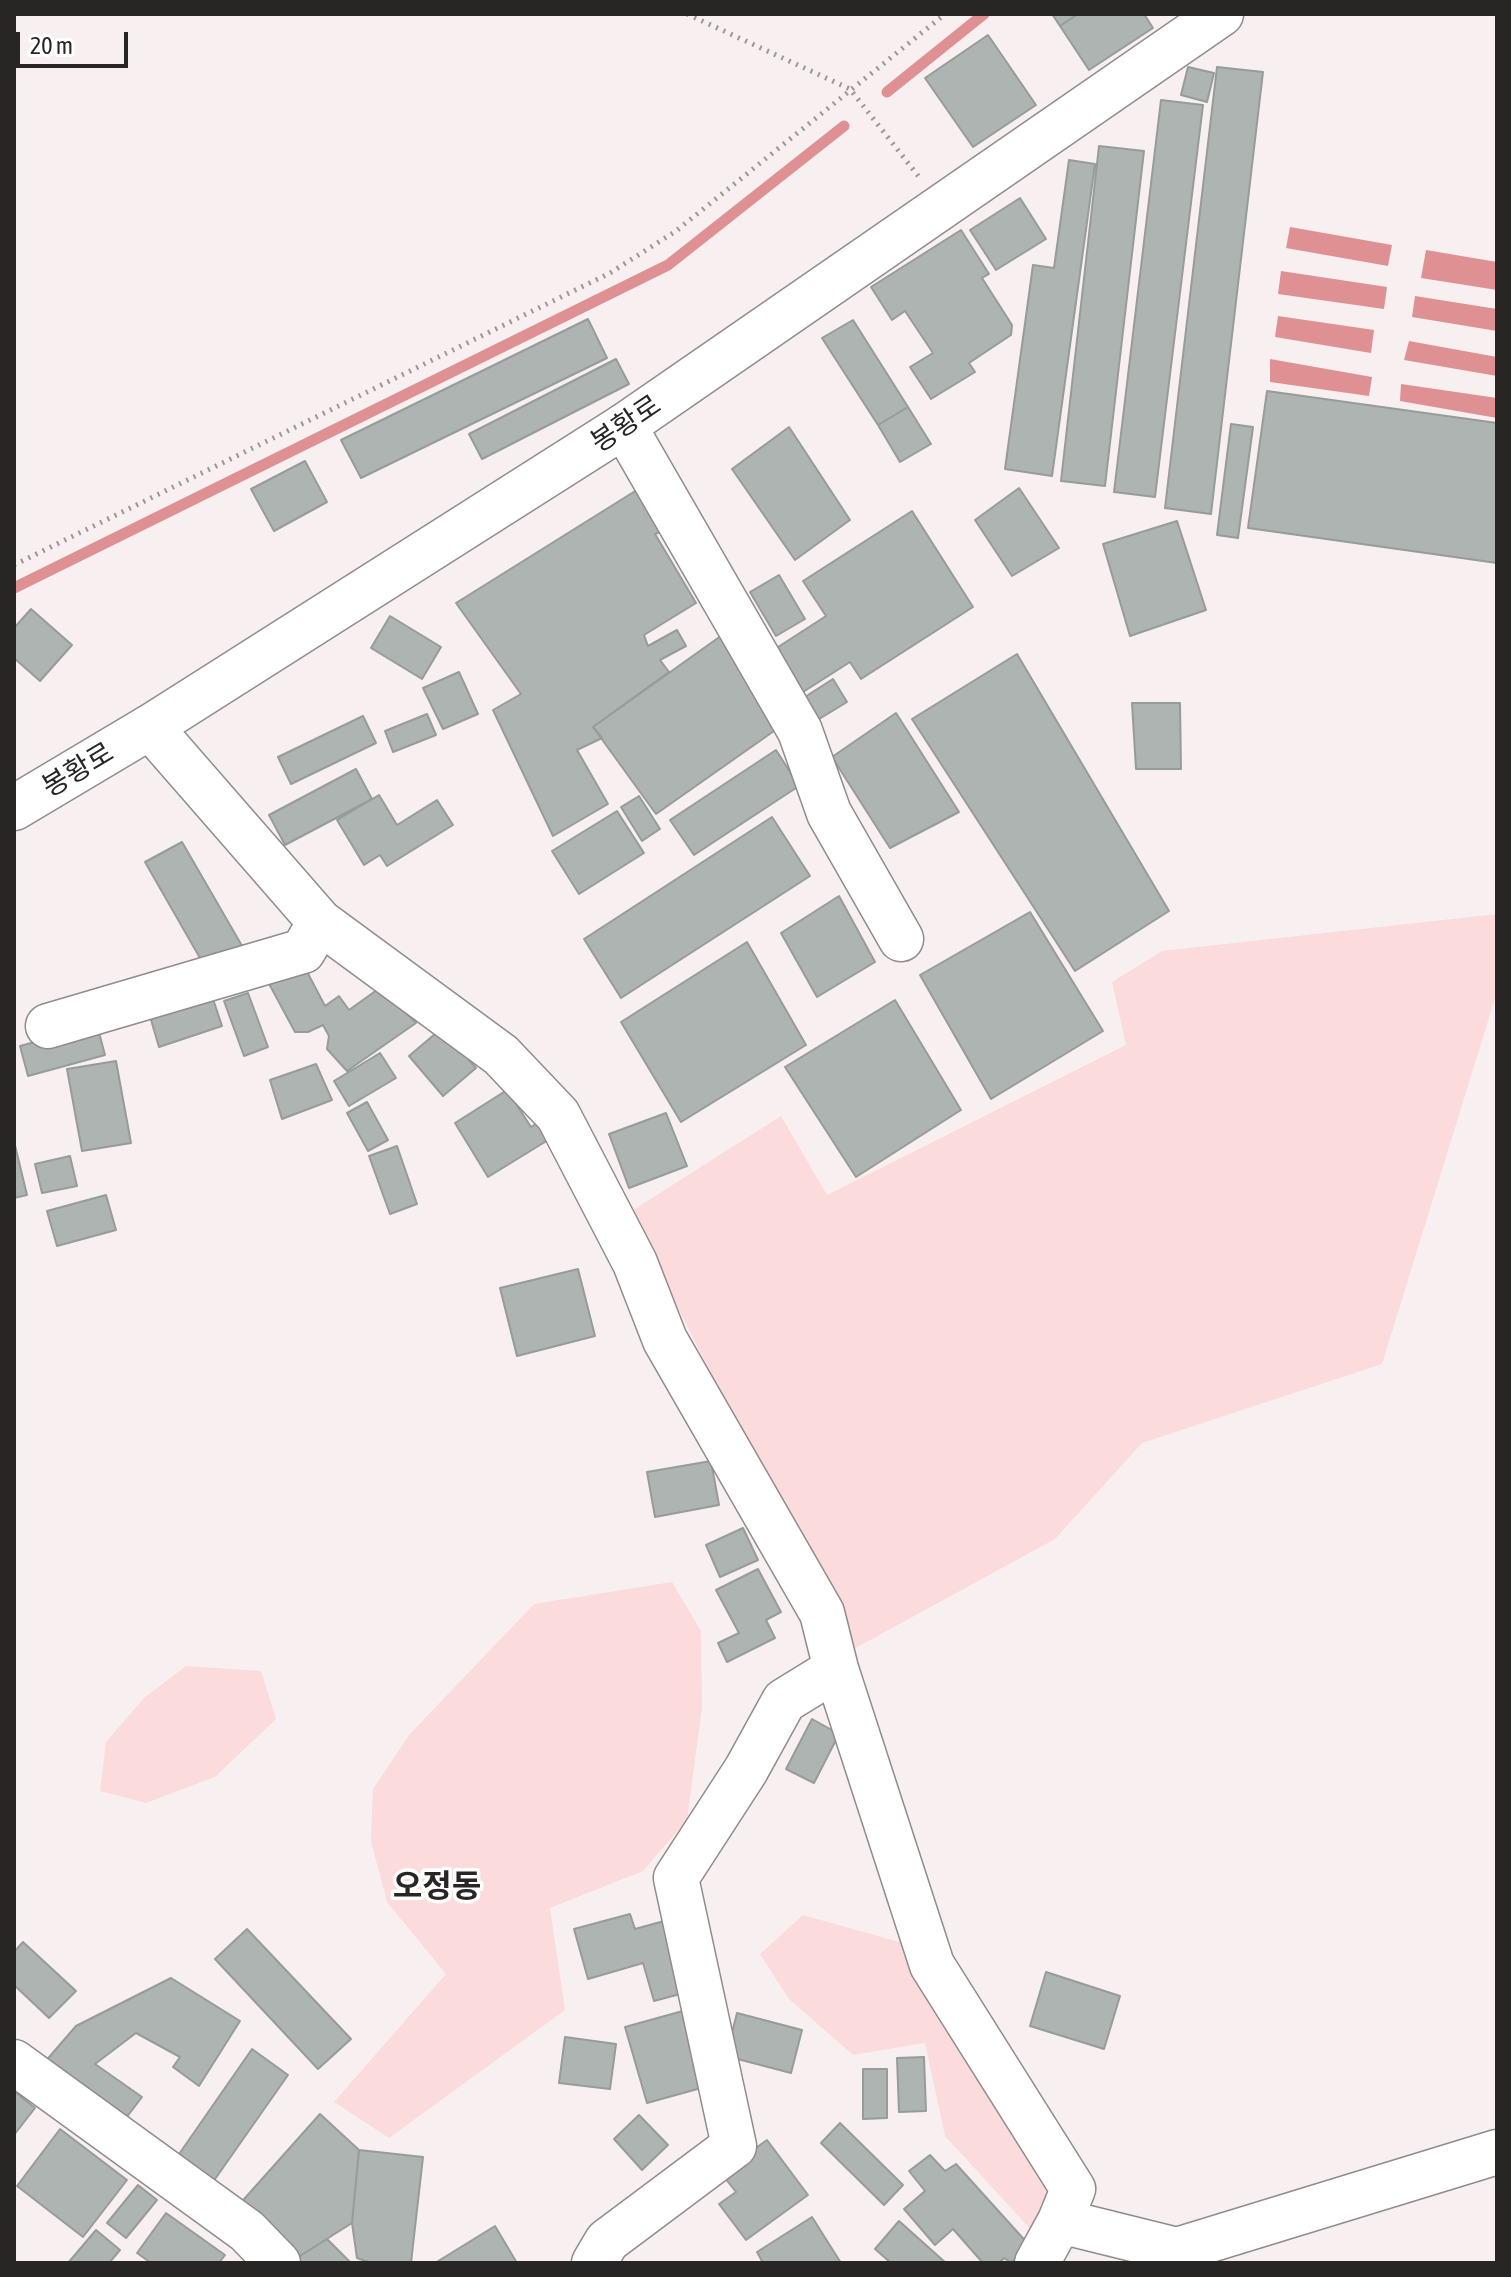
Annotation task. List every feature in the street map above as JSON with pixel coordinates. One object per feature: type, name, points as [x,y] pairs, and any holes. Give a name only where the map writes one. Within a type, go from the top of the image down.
[{"type":"street","name":"봉황로","points":[[14,808],[150,727],[624,426],[1221,14]]},
{"type":"street","points":[[624,426],[800,731],[829,813],[901,939]]},
{"type":"street","points":[[150,727],[320,922],[501,1055],[558,1115],[635,1263],[665,1340],[822,1613],[836,1669],[932,1965],[1073,2189],[1037,2263]]},
{"type":"street","points":[[48,1026],[303,951],[320,922]]},
{"type":"street","points":[[594,2263],[607,2241],[734,2146],[676,1878],[746,1770],[784,1701],[836,1669]]},
{"type":"street","points":[[14,2062],[247,2231],[278,2263]]},
{"type":"street","points":[[1060,2221],[1177,2250],[1497,2152]]},
{"type":"path","points":[[687,14],[850,89],[942,206]]},
{"type":"path","points":[[14,565],[610,273],[676,231],[945,14]]},
{"type":"shaded area","points":[[1290,227],[1392,245],[1388,266],[1286,248]]},
{"type":"shaded area","points":[[1426,250],[1497,262],[1497,290],[1421,278]]},
{"type":"shaded area","points":[[1281,271],[1387,287],[1384,309],[1278,294]]},
{"type":"shaded area","points":[[1415,296],[1497,309],[1497,331],[1412,317]]},
{"type":"shaded area","points":[[1278,316],[1374,330],[1371,353],[1275,337]]},
{"type":"shaded area","points":[[1409,341],[1497,357],[1497,376],[1404,360]]},
{"type":"shaded area","points":[[1270,359],[1372,377],[1369,396],[1270,382]]},
{"type":"shaded area","points":[[1401,384],[1497,398],[1497,418],[1400,401]]},
{"type":"shaded area","points":[[1497,914],[1497,992],[1382,1364],[1142,1443],[1055,1539],[850,1651],[630,1212],[781,1116],[827,1195],[1126,1045],[1112,982],[1162,951]]},
{"type":"shaded area","points":[[672,1582],[701,1631],[702,1708],[687,1820],[643,1871],[550,1908],[565,2010],[389,2138],[334,2102],[446,1974],[387,1902],[371,1841],[373,1789],[409,1735],[534,1604]]},
{"type":"shaded area","points":[[186,1666],[261,1671],[276,1719],[215,1777],[146,1803],[100,1791],[106,1742],[144,1698]]},
{"type":"shaded area","points":[[803,1915],[903,1943],[1059,2188],[1034,2233],[945,2136],[925,2043],[853,2055],[789,1999],[760,1954]]},
{"type":"building","points":[[1052,14],[1078,14],[1060,26]]},
{"type":"building","points":[[1078,14],[1144,14],[1153,28],[1089,70],[1060,26]]},
{"type":"building","points":[[988,35],[1036,105],[973,147],[925,78]]},
{"type":"building","points":[[1188,67],[1214,73],[1207,102],[1181,95]]},
{"type":"building","points":[[1217,67],[1263,72],[1211,514],[1165,508]]},
{"type":"building","points":[[1161,100],[1203,105],[1155,497],[1114,492]]},
{"type":"building","points":[[1099,146],[1144,151],[1105,486],[1061,481]]},
{"type":"building","points":[[1069,160],[1095,164],[1052,476],[1005,469],[1033,265],[1054,268]]},
{"type":"building","points":[[1020,198],[1046,239],[996,270],[970,230]]},
{"type":"building","points":[[961,230],[989,274],[982,278],[1012,325],[1011,335],[969,363],[975,372],[931,399],[910,367],[933,353],[905,311],[892,320],[871,287]]},
{"type":"building","points":[[588,319],[607,358],[361,478],[341,440]]},
{"type":"building","points":[[853,320],[908,407],[878,425],[822,338]]},
{"type":"building","points":[[616,359],[629,384],[482,459],[469,434]]},
{"type":"building","points":[[1267,391],[1497,423],[1497,563],[1248,528]]},
{"type":"building","points":[[908,407],[931,444],[900,462],[878,425]]},
{"type":"building","points":[[1231,424],[1253,427],[1238,538],[1217,535]]},
{"type":"building","points":[[789,427],[850,520],[795,560],[732,469]]},
{"type":"building","points":[[305,461],[327,502],[274,531],[251,489]]},
{"type":"building","points":[[640,488],[669,528],[655,534],[696,603],[644,635],[648,646],[677,630],[686,646],[660,660],[669,672],[593,727],[602,738],[577,750],[608,804],[553,836],[493,710],[521,694],[456,603]]},
{"type":"building","points":[[1019,488],[1059,548],[1012,576],[975,520]]},
{"type":"building","points":[[912,511],[973,607],[861,679],[850,662],[803,692],[775,649],[826,616],[803,581]]},
{"type":"building","points":[[1177,521],[1206,610],[1130,636],[1103,544]]},
{"type":"building","points":[[779,575],[805,619],[776,636],[750,592]]},
{"type":"building","points":[[31,609],[72,645],[40,681],[14,658],[14,628]]},
{"type":"building","points":[[390,616],[441,647],[422,679],[371,648]]},
{"type":"building","points":[[725,633],[784,724],[656,814],[593,727]]},
{"type":"building","points":[[1017,654],[1169,911],[1075,971],[912,719]]},
{"type":"building","points":[[459,672],[478,714],[443,729],[423,688]]},
{"type":"building","points":[[833,679],[847,702],[811,724],[797,702]]},
{"type":"building","points":[[1132,703],[1180,703],[1181,769],[1136,769]]},
{"type":"building","points":[[896,713],[959,812],[890,848],[832,757]]},
{"type":"building","points":[[427,714],[436,735],[393,752],[385,731]]},
{"type":"building","points":[[363,716],[376,743],[291,784],[278,757]]},
{"type":"building","points":[[776,750],[799,786],[694,855],[670,820]]},
{"type":"building","points":[[356,769],[372,799],[285,845],[269,815]]},
{"type":"building","points":[[379,795],[397,825],[437,800],[453,825],[387,866],[380,855],[364,865],[337,820]]},
{"type":"building","points":[[639,796],[660,829],[642,841],[621,807]]},
{"type":"building","points":[[617,811],[644,853],[579,894],[552,851]]},
{"type":"building","points":[[772,817],[810,876],[621,998],[584,939]]},
{"type":"building","points":[[182,842],[245,951],[208,972],[145,862]]},
{"type":"building","points":[[839,896],[875,962],[817,997],[781,933]]},
{"type":"building","points":[[1030,912],[1103,1031],[991,1099],[920,975]]},
{"type":"building","points":[[747,942],[806,1045],[681,1122],[621,1022]]},
{"type":"building","points":[[304,966],[325,1006],[339,996],[349,1010],[381,987],[416,1023],[347,1071],[327,1049],[329,1036],[323,1025],[308,1032],[295,1032],[267,980]]},
{"type":"building","points":[[211,993],[222,1026],[159,1047],[149,1013]]},
{"type":"building","points":[[248,993],[268,1047],[244,1056],[224,1001]]},
{"type":"building","points":[[895,1000],[961,1110],[856,1177],[785,1067]]},
{"type":"building","points":[[97,1025],[105,1055],[28,1076],[20,1046]]},
{"type":"building","points":[[442,1028],[476,1068],[443,1096],[409,1056]]},
{"type":"building","points":[[380,1053],[396,1078],[349,1106],[334,1081]]},
{"type":"building","points":[[116,1061],[131,1143],[82,1151],[67,1069]]},
{"type":"building","points":[[316,1064],[332,1100],[282,1119],[270,1080]]},
{"type":"building","points":[[507,1090],[531,1127],[543,1120],[553,1137],[488,1177],[455,1123]]},
{"type":"building","points":[[367,1102],[388,1140],[368,1151],[347,1113]]},
{"type":"building","points":[[666,1113],[687,1166],[629,1188],[609,1134]]},
{"type":"building","points":[[14,1141],[27,1195],[14,1198]]},
{"type":"building","points":[[397,1146],[417,1204],[390,1214],[369,1156]]},
{"type":"building","points":[[70,1156],[77,1186],[42,1193],[35,1164]]},
{"type":"building","points":[[106,1195],[116,1230],[57,1246],[47,1211]]},
{"type":"building","points":[[578,1269],[595,1336],[517,1356],[500,1288]]},
{"type":"building","points":[[711,1461],[719,1505],[655,1517],[647,1472]]},
{"type":"building","points":[[743,1528],[758,1560],[720,1577],[706,1545]]},
{"type":"building","points":[[758,1569],[781,1612],[766,1620],[775,1638],[727,1662],[718,1643],[739,1633],[716,1590]]},
{"type":"building","points":[[812,1719],[839,1734],[814,1783],[786,1769]]},
{"type":"building","points":[[630,1914],[635,1929],[664,1921],[684,1993],[654,2001],[643,1963],[588,1979],[574,1929]]},
{"type":"building","points":[[247,1929],[351,2039],[318,2069],[215,1959]]},
{"type":"building","points":[[23,1942],[76,1991],[49,2018],[14,1985],[14,1952]]},
{"type":"building","points":[[1046,1972],[1120,1996],[1104,2049],[1030,2026]]},
{"type":"building","points":[[171,1978],[240,2021],[199,2086],[173,2067],[180,2057],[136,2033],[95,2064],[142,2097],[123,2122],[44,2063],[76,2026]]},
{"type":"building","points":[[690,2009],[712,2085],[647,2103],[625,2027]]},
{"type":"building","points":[[737,2013],[802,2030],[791,2073],[726,2056]]},
{"type":"building","points":[[565,2037],[616,2044],[610,2089],[559,2083]]},
{"type":"building","points":[[252,2049],[288,2075],[213,2182],[177,2157]]},
{"type":"building","points":[[924,2057],[926,2111],[899,2112],[897,2058]]},
{"type":"building","points":[[863,2069],[887,2069],[887,2118],[863,2119]]},
{"type":"building","points":[[14,2091],[35,2108],[14,2135]]},
{"type":"building","points":[[320,2114],[359,2150],[352,2223],[292,2261],[237,2207]]},
{"type":"building","points":[[639,2115],[668,2145],[642,2170],[614,2139]]},
{"type":"building","points":[[840,2123],[903,2185],[884,2205],[821,2143]]},
{"type":"building","points":[[60,2129],[127,2180],[83,2237],[17,2186]]},
{"type":"building","points":[[767,2140],[808,2195],[746,2240],[719,2204],[736,2192],[721,2173]]},
{"type":"building","points":[[359,2150],[423,2157],[411,2263],[371,2263],[357,2258],[352,2223]]},
{"type":"building","points":[[930,2155],[945,2171],[956,2164],[1030,2246],[1011,2263],[1004,2258],[999,2263],[983,2263],[953,2229],[935,2245],[904,2209],[925,2191],[909,2171]]},
{"type":"building","points":[[138,2185],[157,2200],[126,2238],[107,2223]]},
{"type":"building","points":[[166,2213],[225,2255],[219,2263],[151,2263],[137,2253]]},
{"type":"building","points":[[812,2217],[841,2263],[763,2263],[757,2252]]},
{"type":"building","points":[[899,2221],[946,2263],[891,2263],[875,2249]]},
{"type":"building","points":[[495,2226],[517,2263],[435,2263]]},
{"type":"building","points":[[96,2230],[120,2250],[109,2263],[68,2263]]},
{"type":"building","points":[[327,2239],[351,2263],[292,2261]]},
{"type":"waterway","points":[[887,92],[984,14]]},
{"type":"waterway","points":[[14,588],[668,265],[844,126]]},
{"type":"district","name":"오정동","points":[[437,1887]]}]
